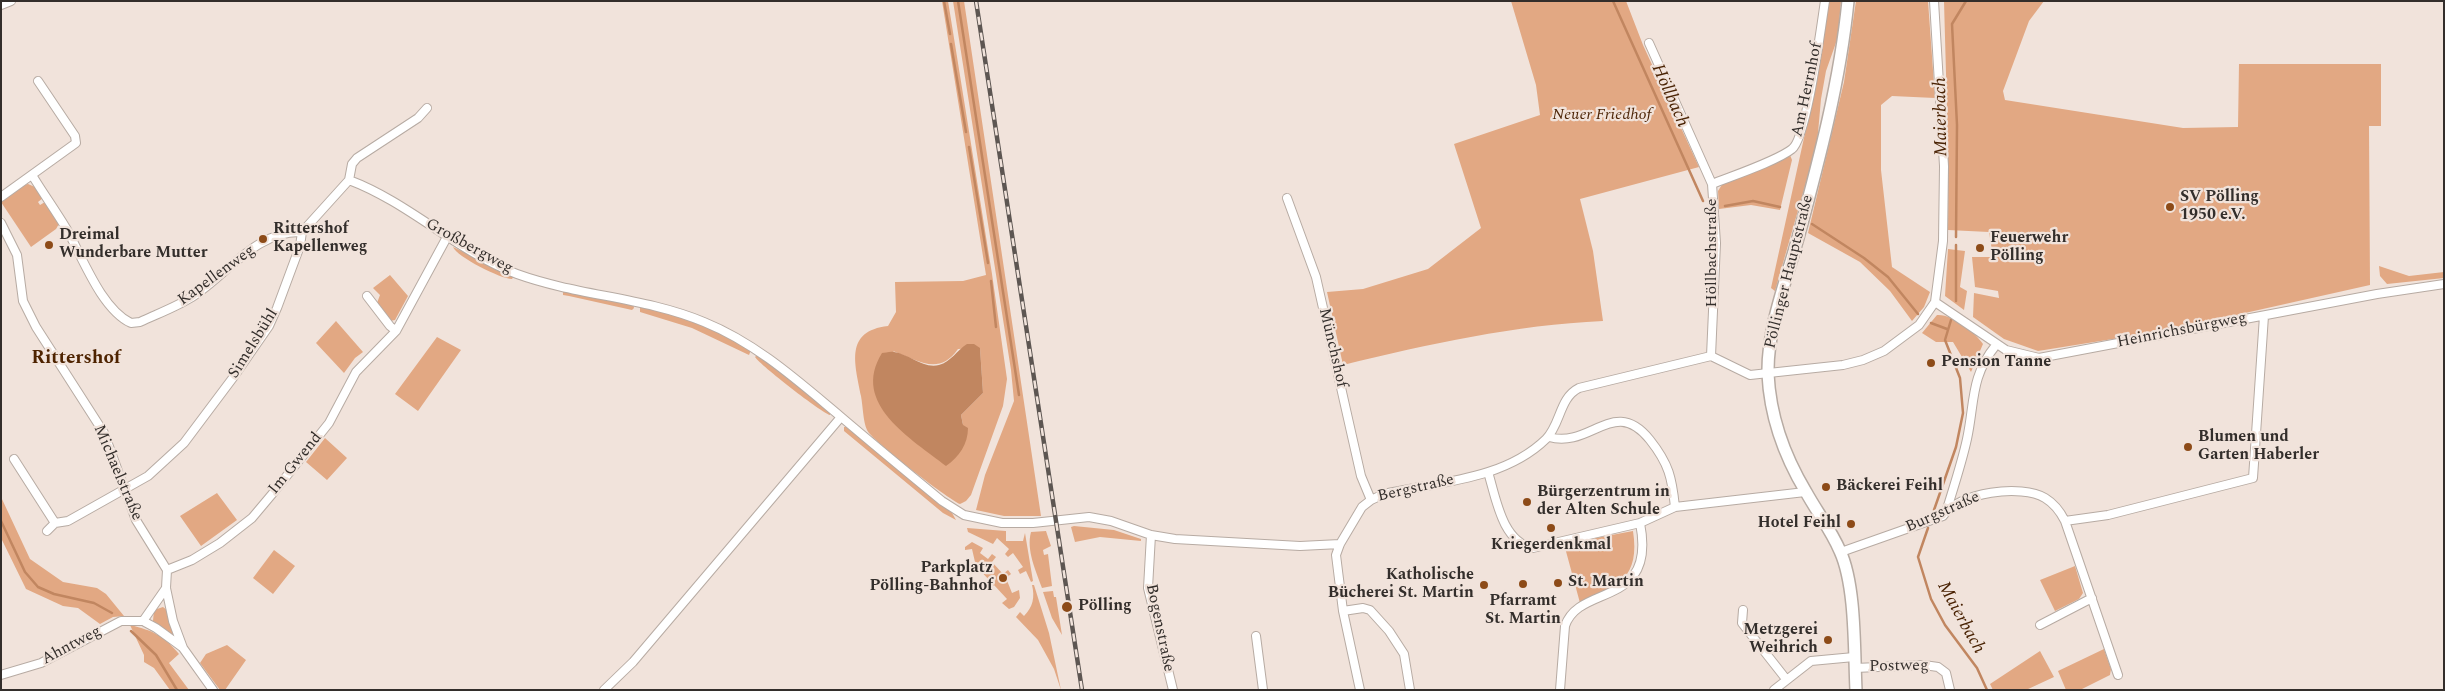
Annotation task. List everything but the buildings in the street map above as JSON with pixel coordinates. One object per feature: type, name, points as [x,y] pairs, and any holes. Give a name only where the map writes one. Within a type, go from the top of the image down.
[{"type":"street","points":[[1,5],[11,1]]},
{"type":"street","name":"Am Herrnhof","points":[[1712,184],[1787,153],[1798,142],[1808,104],[1825,1]]},
{"type":"street","name":"Pöllinger Hauptstraße","points":[[1848,1],[1831,110],[1776,322],[1768,374],[1779,434],[1790,462],[1805,492],[1841,552],[1849,593],[1856,690]]},
{"type":"street","points":[[1711,356],[1747,375],[1843,364],[1872,357],[1914,330],[1935,302],[1943,241],[1944,166],[1934,1]]},
{"type":"street","name":"Höllbachstraße","points":[[1649,43],[1712,184],[1716,243],[1711,356]]},
{"type":"street","points":[[1,196],[76,143],[77,140],[38,81]]},
{"type":"street","name":"Simelsbühl","points":[[47,532],[56,523],[68,521],[148,476],[184,443],[247,359],[277,308],[300,246],[302,232],[350,180],[352,164],[357,158],[418,118],[428,108]]},
{"type":"street","name":"Kapellenweg","points":[[32,175],[65,227],[97,285],[112,306],[131,323],[140,322],[192,297],[216,279],[237,259],[264,242],[282,235],[302,232]]},
{"type":"street","name":"Großbergweg","points":[[350,180],[395,202],[447,237],[518,274],[656,306],[704,322],[756,349],[808,388],[955,510],[980,519],[1014,524],[1080,517],[1097,518],[1151,535]]},
{"type":"street","name":"Münchshof","points":[[1287,198],[1316,277],[1361,476],[1370,500]]},
{"type":"street","name":"Michaelstraße","points":[[1,223],[17,255],[23,301],[36,327],[104,434],[136,520],[167,570]]},
{"type":"street","name":"Im Gwend","points":[[167,570],[192,560],[220,543],[252,518],[329,424],[356,372],[396,331],[447,237]]},
{"type":"street","name":"Heinrichsbürgweg","points":[[1935,302],[1996,344],[2018,354],[2039,358],[2444,284]]},
{"type":"street","points":[[367,296],[396,331]]},
{"type":"street","points":[[2065,522],[2125,511],[2253,478],[2264,316]]},
{"type":"street","points":[[1947,509],[1967,439],[1974,386],[1984,363],[1996,344]]},
{"type":"street","name":"Bergstraße","points":[[1340,544],[1362,507],[1370,500],[1384,494],[1488,472],[1531,450],[1549,437],[1568,397],[1579,388],[1711,356]]},
{"type":"street","points":[[604,690],[632,662],[841,417]]},
{"type":"street","points":[[1549,437],[1570,438],[1622,420],[1632,422],[1642,430],[1666,460],[1670,472],[1675,507]]},
{"type":"street","points":[[14,459],[56,523]]},
{"type":"street","points":[[1488,472],[1508,530],[1516,541],[1530,548],[1640,523],[1675,507],[1805,492]]},
{"type":"street","name":"Burgstraße","points":[[1841,552],[1943,516],[1947,509],[1980,496],[2019,491],[2044,497],[2057,507],[2065,522],[2118,674]]},
{"type":"street","points":[[1560,690],[1564,626],[1567,618],[1580,607],[1621,587],[1636,574],[1641,557],[1640,523]]},
{"type":"street","points":[[1151,535],[1242,544],[1300,546],[1340,544],[1336,564],[1343,611],[1360,690]]},
{"type":"street","name":"Bogenstraße","points":[[1151,535],[1148,588],[1173,690]]},
{"type":"street","points":[[167,570],[166,588],[173,621],[183,648],[213,690]]},
{"type":"street","points":[[166,588],[143,621],[183,648]]},
{"type":"street","points":[[2040,625],[2092,598]]},
{"type":"street","points":[[1343,611],[1363,608],[1370,610],[1390,631],[1404,654],[1410,690]]},
{"type":"street","points":[[1743,610],[1742,623],[1786,679]]},
{"type":"street","name":"Ahntweg","points":[[1,675],[41,663],[121,621],[143,621]]},
{"type":"street","points":[[1256,636],[1263,690]]},
{"type":"street","name":"Postweg","points":[[1774,690],[1811,661],[1924,665],[1943,670],[1950,690]]},
{"type":"green space","points":[[942,1],[948,1],[1007,379],[1003,406],[971,495],[960,504],[910,469],[867,430],[856,372],[856,351],[864,335],[874,329],[888,326],[896,312],[895,282],[963,281],[986,275]],"holes":[[[980,348],[983,393],[961,415],[963,425],[893,351],[920,362],[936,364],[951,357],[958,349]]]},
{"type":"green space","points":[[953,1],[964,1],[1041,516],[1004,516],[976,510],[985,475],[1014,401],[1011,370]]},
{"type":"green space","name":"Neuer Friedhof","points":[[1511,1],[1626,1],[1643,45],[1699,167],[1580,199],[1593,251],[1603,321],[1505,331],[1343,365],[1327,292],[1363,289],[1428,269],[1481,228],[1454,144],[1540,115],[1536,85]]},
{"type":"green space","points":[[1829,1],[1841,1],[1838,37],[1826,71],[1821,99],[1817,144],[1775,291],[1771,288],[1813,97]]},
{"type":"green space","points":[[1856,1],[1928,1],[1935,98],[1892,96],[1881,105],[1881,170],[1892,267],[1930,292],[1924,307],[1912,321],[1890,291],[1860,262],[1808,233],[1844,82]]},
{"type":"green space","name":"SV Pölling 1950 e.V.","points":[[1944,1],[2044,1],[2029,21],[2003,91],[2005,100],[2183,128],[2238,127],[2239,64],[2381,64],[2381,126],[2369,126],[2370,285],[2169,330],[2038,351],[2004,339],[1973,317],[1974,293],[1999,298],[1998,291],[1975,287],[1972,257],[1993,257],[1989,232],[1948,230],[1948,144]]},
{"type":"green space","points":[[1790,155],[1792,160],[1780,210],[1751,205],[1719,209],[1718,191],[1723,183]]},
{"type":"green space","points":[[28,184],[35,187],[43,198],[38,202],[40,205],[45,202],[59,224],[56,229],[31,247],[1,202]]},
{"type":"green space","points":[[453,247],[514,276],[512,279],[506,278],[490,272],[462,256]]},
{"type":"green space","points":[[1948,249],[1965,251],[1960,287],[1967,291],[1964,310],[1945,296]]},
{"type":"green space","points":[[2379,266],[2409,276],[2444,272],[2444,278],[2387,284],[2380,276]]},
{"type":"green space","points":[[390,275],[408,296],[395,320],[390,321],[377,303],[380,295],[373,288]]},
{"type":"green space","points":[[563,290],[633,303],[634,308],[632,310],[563,295]]},
{"type":"green space","points":[[648,306],[697,322],[751,350],[749,355],[692,328],[640,312],[640,307]]},
{"type":"green space","points":[[1937,315],[1950,317],[1963,325],[1975,334],[1983,344],[1971,372],[1953,342],[1936,342],[1922,333]]},
{"type":"green space","points":[[336,321],[363,352],[355,358],[344,373],[316,343]]},
{"type":"green space","points":[[437,337],[461,350],[418,411],[395,394]]},
{"type":"green space","points":[[757,355],[777,367],[830,411],[830,415],[759,362],[755,357]]},
{"type":"green space","points":[[844,427],[847,427],[952,513],[956,520],[943,513],[844,431]]},
{"type":"green space","points":[[325,438],[347,458],[327,480],[306,462]]},
{"type":"green space","points":[[217,493],[237,520],[201,546],[180,516]]},
{"type":"green space","points":[[1,497],[30,559],[63,582],[97,588],[106,594],[124,616],[113,617],[100,624],[78,608],[63,606],[26,589],[1,538]]},
{"type":"green space","points":[[1071,527],[1114,530],[1141,539],[1141,541],[1100,537],[1075,542]]},
{"type":"green space","points":[[967,528],[1006,531],[1006,541],[1023,541],[1025,533],[1033,581],[1031,582],[1026,571],[1020,574],[1018,570],[1023,567],[1013,553],[1008,557],[1005,554],[1009,549],[997,538],[993,544],[968,532]]},
{"type":"green space","points":[[1046,531],[1051,546],[1043,550],[1044,555],[1048,554],[1052,586],[1042,588],[1032,560],[1030,539],[1031,532]]},
{"type":"green space","points":[[1633,531],[1634,547],[1630,570],[1616,585],[1580,603],[1564,544]]},
{"type":"green space","points":[[972,542],[983,548],[980,553],[988,559],[992,554],[996,557],[992,562],[1003,574],[1008,570],[1011,574],[1006,578],[1012,593],[1019,590],[1020,598],[1014,607],[1009,609],[1002,603],[1007,599],[994,585],[989,589],[985,586],[990,581],[977,567],[971,570],[968,563],[975,562],[972,549],[965,550],[965,547]]},
{"type":"green space","points":[[274,550],[295,566],[273,594],[253,578]]},
{"type":"green space","points":[[2075,566],[2083,593],[2079,599],[2055,611],[2040,580]]},
{"type":"green space","points":[[1032,585],[1034,585],[1049,633],[1061,690],[1054,669],[1038,640],[1016,617],[1020,612],[1024,616],[1031,605],[1033,598]]},
{"type":"green space","points":[[1053,591],[1054,597],[1056,597],[1062,635],[1052,618],[1043,592]]},
{"type":"green space","points":[[163,607],[167,610],[174,637],[153,621],[154,610]]},
{"type":"green space","points":[[130,625],[146,629],[158,635],[179,654],[169,663],[189,690],[170,690],[154,668],[144,662],[144,655]]},
{"type":"green space","points":[[227,645],[246,660],[225,690],[220,690],[200,663],[206,654]]},
{"type":"green space","points":[[2104,649],[2111,669],[2110,675],[2080,690],[2066,690],[2058,671]]},
{"type":"green space","points":[[2040,651],[2054,677],[2026,690],[1993,690],[1990,684]]},
{"type":"shaded area","points":[[967,344],[974,344],[980,348],[983,393],[961,415],[963,425],[968,428],[968,434],[959,454],[946,466],[902,432],[889,418],[879,404],[874,388],[874,371],[882,353],[900,353],[933,366],[947,361]]},
{"type":"waterway","points":[[944,1],[950,34]]},
{"type":"waterway","points":[[958,1],[1019,395]]},
{"type":"waterway","name":"Höllbach","points":[[1613,1],[1703,201]]},
{"type":"waterway","name":"Maierbach","points":[[1956,237],[1957,125],[1952,24],[1966,1]]},
{"type":"waterway","points":[[951,44],[966,132]]},
{"type":"waterway","points":[[969,147],[988,263]]},
{"type":"waterway","name":"Höllbach","points":[[1725,206],[1753,201],[1780,207]]},
{"type":"waterway","name":"Höllbach","points":[[1812,224],[1864,258],[1888,277],[1918,314]]},
{"type":"waterway","name":"Maierbach","points":[[1956,245],[1956,301]]},
{"type":"waterway","points":[[991,281],[996,327]]},
{"type":"waterway","name":"Maierbach","points":[[1934,510],[1956,447],[1963,413],[1960,378],[1945,340],[1951,320]]},
{"type":"waterway","name":"Höllbach","points":[[1931,323],[1947,329]]},
{"type":"waterway","points":[[1,521],[25,572],[38,587],[54,594],[94,603],[112,613]]},
{"type":"waterway","name":"Maierbach","points":[[1928,528],[1918,557],[1931,599],[1945,625],[1977,668],[1987,690]]},
{"type":"waterway","points":[[131,631],[156,655],[177,690]]},
{"type":"railway","points":[[976,1],[1082,690]]},
{"type":"place","name":"SV Pölling 1950 e.V.","points":[[2170,207]]},
{"type":"place","name":"Rittershof Kapellenweg","points":[[263,239]]},
{"type":"place","name":"Dreimal Wunderbare Mutter","points":[[49,245]]},
{"type":"place","name":"Feuerwehr Pölling","points":[[1980,248]]},
{"type":"place","name":"Pension Tanne","points":[[1931,363]]},
{"type":"place","name":"Blumen und Garten Haberler","points":[[2188,447]]},
{"type":"place","name":"Bäckerei Feihl","points":[[1826,487]]},
{"type":"place","name":"Bürgerzentrum in der Alten Schule","points":[[1527,502]]},
{"type":"place","name":"Hotel Feihl","points":[[1851,524]]},
{"type":"place","name":"Kriegerdenkmal","points":[[1551,528]]},
{"type":"place","name":"Parkplatz Pölling-Bahnhof","points":[[1003,578]]},
{"type":"place","name":"St. Martin","points":[[1558,583]]},
{"type":"place","name":"Pfarramt St. Martin","points":[[1523,584]]},
{"type":"place","name":"Katholische Bücherei St. Martin","points":[[1484,585]]},
{"type":"place","name":"Pölling","points":[[1067,607]]},
{"type":"place","name":"Metzgerei Weihrich","points":[[1828,640]]},
{"type":"district","name":"Rittershof","points":[[76,359]]}]
